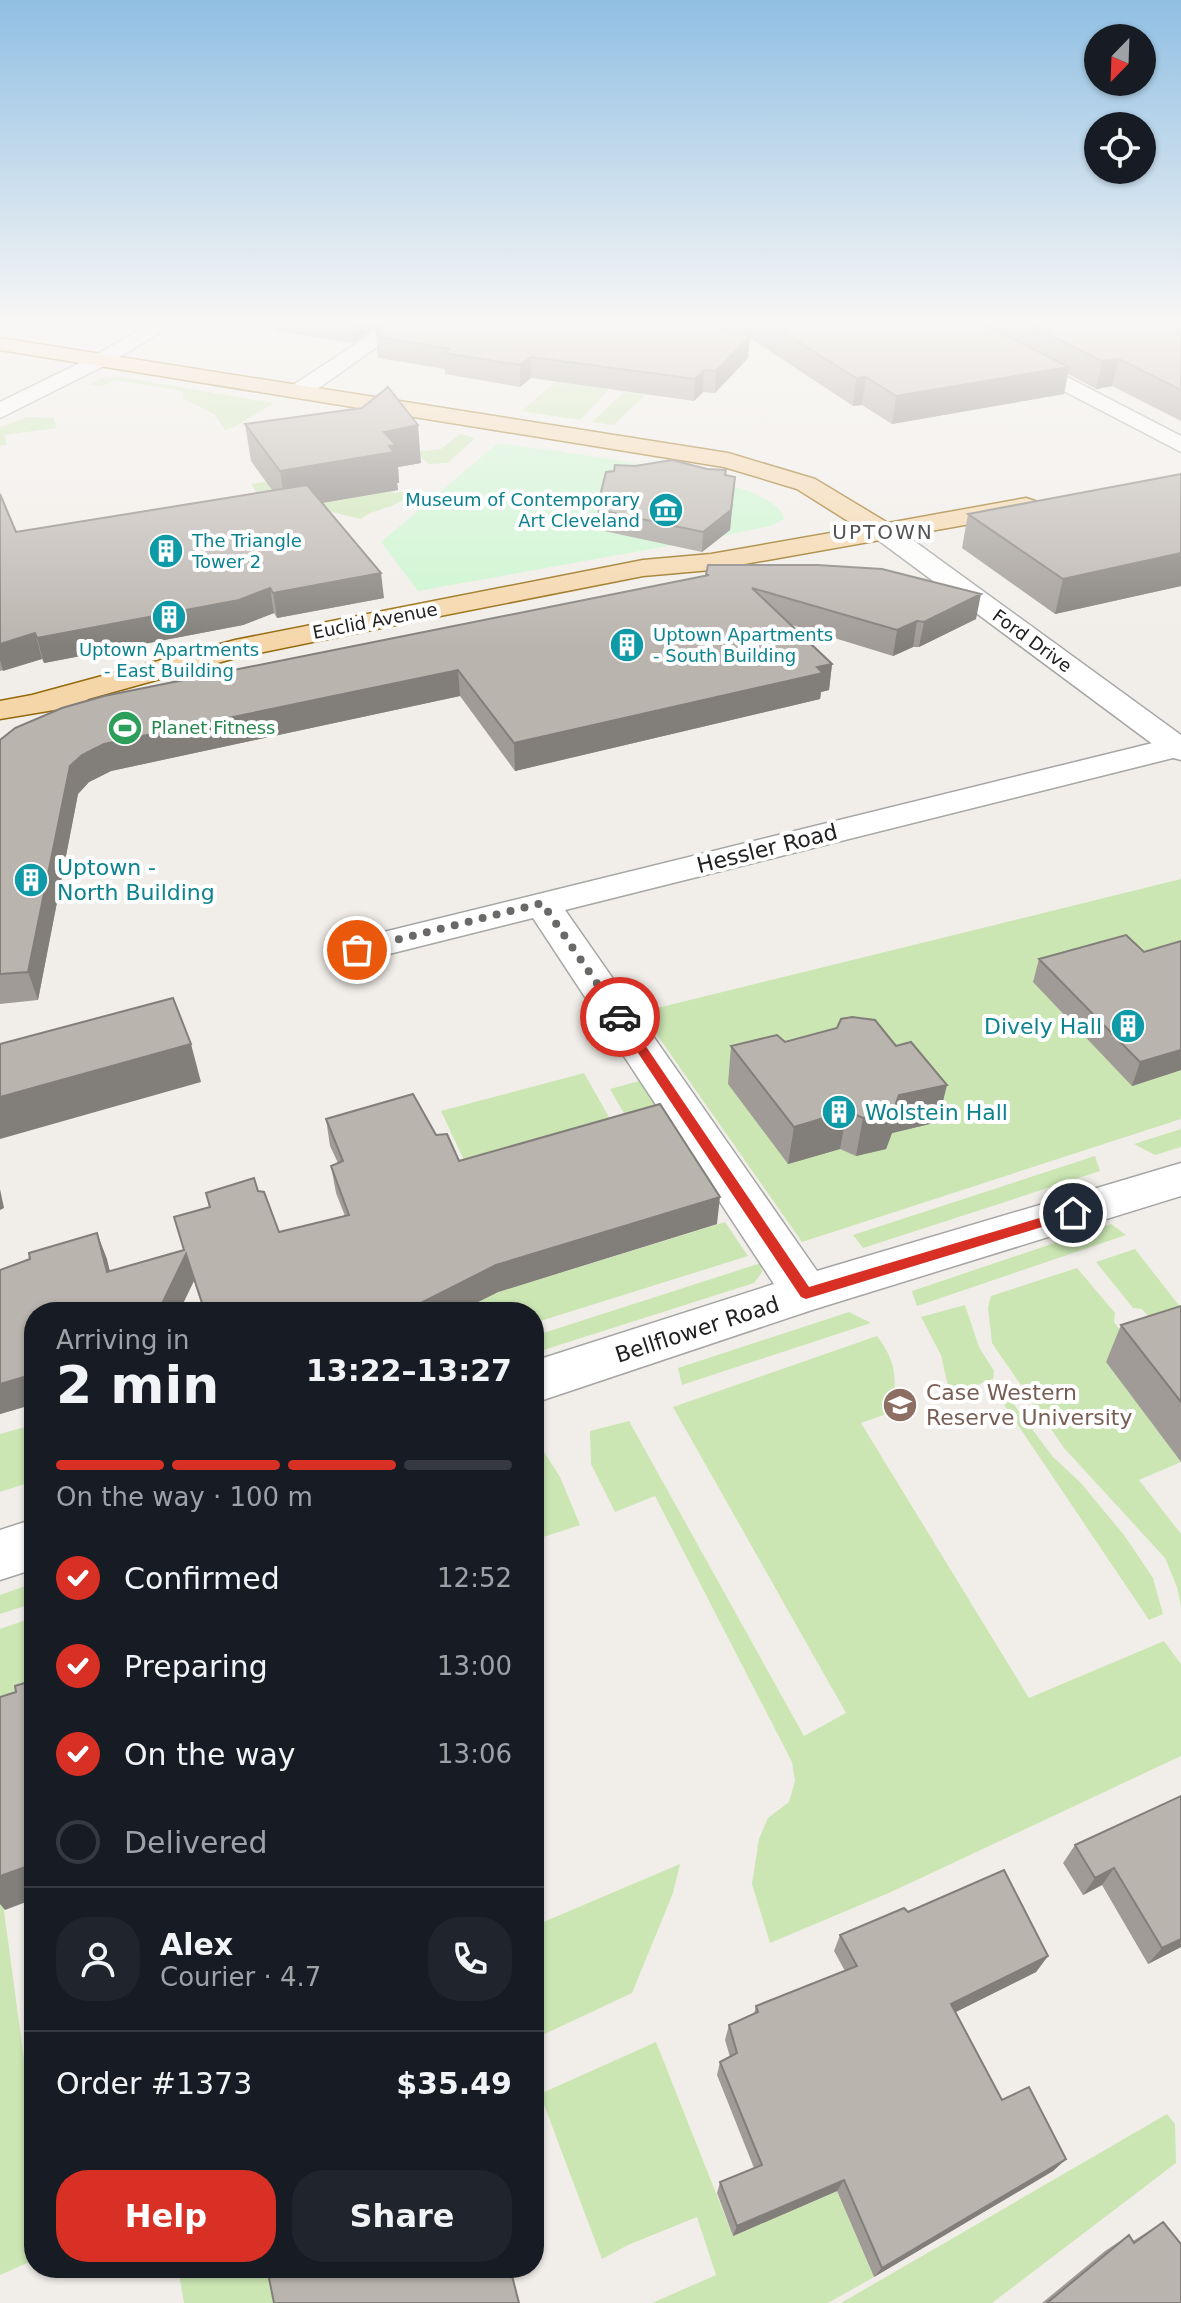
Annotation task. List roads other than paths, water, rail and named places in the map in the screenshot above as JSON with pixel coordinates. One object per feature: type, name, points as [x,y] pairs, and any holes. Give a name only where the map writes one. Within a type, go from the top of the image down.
[{"type":"main road","points":[[547,432],[754,466],[826,494],[883,531]]},
{"type":"main road","name":"Euclid Avenue","points":[[0,710],[43,702],[235,649],[643,568],[711,562],[1050,501]]},
{"type":"street","points":[[1157,432],[1181,445]]},
{"type":"street","name":"Ford Drive","points":[[883,531],[1179,749]]},
{"type":"street","name":"Hessler Road","points":[[357,950],[1179,749]]},
{"type":"street","points":[[542,903],[806,1293]]},
{"type":"street","name":"Bellflower Road","points":[[544,1379],[806,1293],[1181,1179]]},
{"type":"street","points":[[0,1555],[24,1547]]},
{"type":"place","name":"Museum of Contemporary Art Cleveland","points":[[666,510]]},
{"type":"place","name":"The Triangle Tower 2","points":[[166,551]]},
{"type":"place","name":"Uptown Apartments - East Building","points":[[169,617]]},
{"type":"place","name":"Uptown Apartments - South Building","points":[[627,645]]},
{"type":"place","name":"Planet Fitness","points":[[125,728]]},
{"type":"place","name":"Uptown - North Building","points":[[31,880]]},
{"type":"place","name":"Dively Hall","points":[[1128,1026]]},
{"type":"place","name":"Wolstein Hall","points":[[839,1112]]},
{"type":"place","name":"Case Western Reserve University","points":[[900,1405]]},
{"type":"district","name":"UPTOWN","points":[[883,532]]}]
